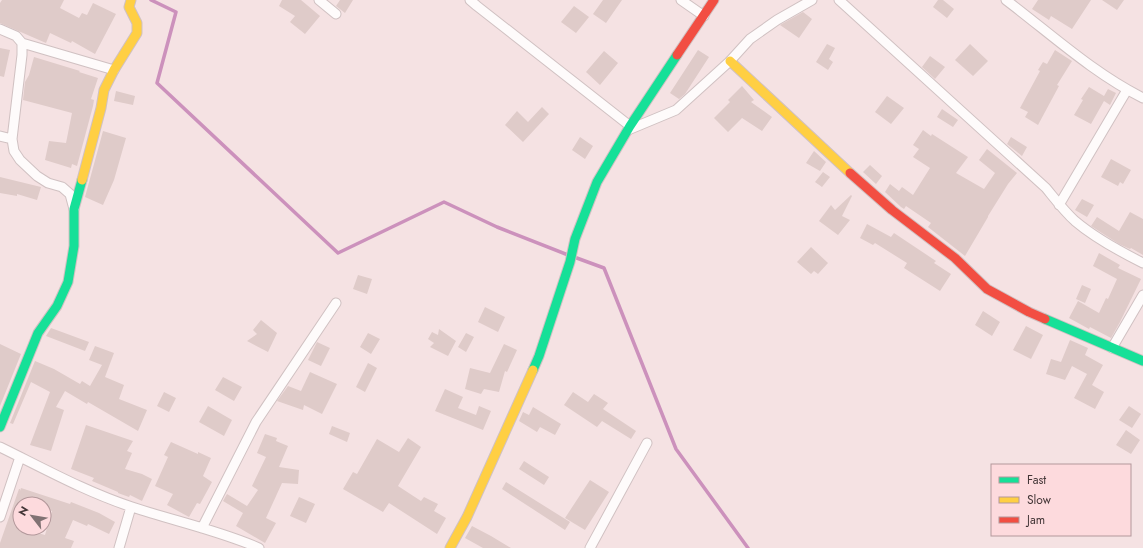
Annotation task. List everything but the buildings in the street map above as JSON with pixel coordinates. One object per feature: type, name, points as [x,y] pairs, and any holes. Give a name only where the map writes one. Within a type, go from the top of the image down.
[{"type":"street","points":[[0,427],[38,333],[57,306],[68,282],[74,246],[74,208],[101,108],[104,90],[114,70],[137,33],[137,23],[129,7],[132,0]]},
{"type":"street","points":[[319,0],[336,14]]},
{"type":"street","points":[[470,0],[629,128]]},
{"type":"street","points":[[680,0],[704,16]]},
{"type":"street","points":[[450,548],[467,517],[539,356],[570,262],[575,239],[597,182],[629,128],[714,0]]},
{"type":"street","points":[[629,128],[676,110],[730,60],[750,38],[777,20],[812,0]]},
{"type":"street","points":[[839,0],[1046,188],[1075,221],[1108,245],[1143,263]]},
{"type":"street","points":[[1006,0],[1080,58],[1127,90],[1143,98]]},
{"type":"street","points":[[0,30],[16,36],[22,43],[114,70]]},
{"type":"street","points":[[22,43],[22,55],[12,139],[14,152],[20,160],[37,176],[48,183],[62,186],[70,194],[74,208]]},
{"type":"street","points":[[730,60],[781,110],[863,185],[892,210],[955,258],[987,289],[1029,312],[1143,362]]},
{"type":"street","points":[[1060,205],[1127,90]]},
{"type":"street","points":[[0,136],[12,139]]},
{"type":"street","points":[[1112,348],[1143,295]]},
{"type":"street","points":[[202,528],[256,422],[336,303]]},
{"type":"street","points":[[590,548],[647,443]]},
{"type":"street","points":[[0,446],[77,486],[132,507],[202,528],[247,546],[259,548]]},
{"type":"street","points":[[0,517],[20,457]]},
{"type":"street","points":[[119,548],[132,507]]},
{"type":"waterway","points":[[151,0],[176,12],[157,83],[338,253],[444,202],[497,227],[568,255]]},
{"type":"waterway","points":[[574,257],[604,268],[676,449],[748,548]]},
{"type":"traffic: fast","points":[[533,370],[570,262],[575,239],[597,182],[630,126],[677,55]]},
{"type":"traffic: fast","points":[[0,427],[38,333],[57,306],[68,282],[74,246],[74,209],[82,180]]},
{"type":"traffic: fast","points":[[1045,319],[1143,361]]},
{"type":"traffic: slow","points":[[82,180],[101,108],[104,90],[114,70],[137,33],[137,23],[129,7],[131,0]]},
{"type":"traffic: slow","points":[[730,61],[850,173]]},
{"type":"traffic: slow","points":[[450,548],[467,517],[533,370]]},
{"type":"traffic: jam","points":[[677,55],[714,0]]},
{"type":"traffic: jam","points":[[850,173],[892,210],[955,258],[987,289],[1045,319]]}]
